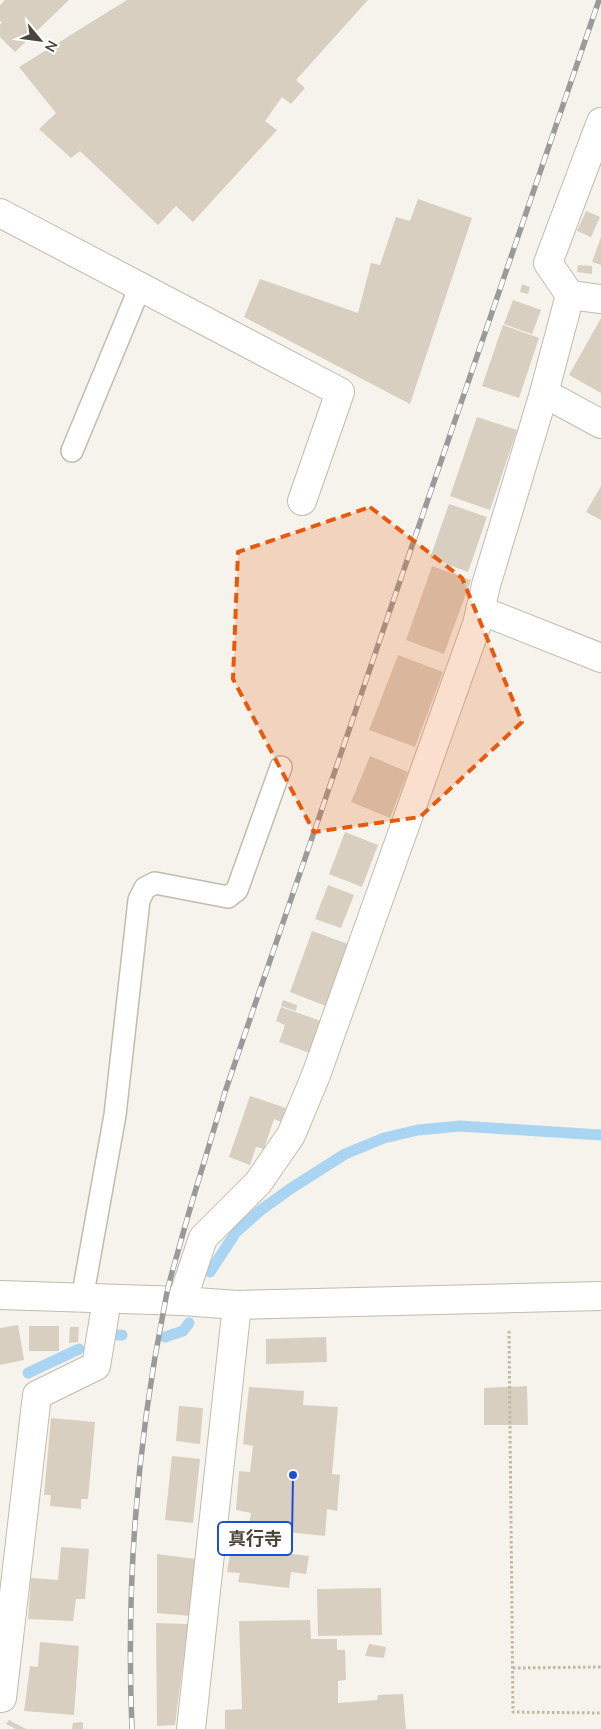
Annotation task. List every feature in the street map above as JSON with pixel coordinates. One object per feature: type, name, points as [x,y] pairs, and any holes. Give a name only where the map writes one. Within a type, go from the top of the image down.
[{"type":"street","points":[[601,122],[548,263],[570,295],[601,299]]},
{"type":"street","points":[[0,214],[340,392],[302,501]]},
{"type":"street","points":[[182,1301],[203,1238],[258,1183],[291,1135],[316,1076],[477,624],[544,393],[570,295]]},
{"type":"street","points":[[544,393],[601,424]]},
{"type":"street","points":[[480,610],[601,658]]},
{"type":"street","points":[[0,1295],[182,1301],[236,1306],[601,1296]]},
{"type":"street","points":[[2,1698],[37,1395],[96,1366],[94,1299]]},
{"type":"street","points":[[191,1729],[236,1306]]},
{"type":"lane","points":[[72,451],[140,287]]},
{"type":"lane","points":[[94,1299],[139,900],[145,888],[155,883],[228,897],[237,890],[281,767]]},
{"type":"path","points":[[508,1298],[513,1712],[601,1713]]},
{"type":"path","points":[[513,1668],[601,1667]]},
{"type":"highlighted area","points":[[370,507],[462,578],[522,722],[420,817],[314,832],[233,679],[238,552]]},
{"type":"building","points":[[5,0],[69,0],[15,52],[0,37],[0,25],[2,22],[0,21],[0,5]]},
{"type":"building","points":[[127,0],[368,0],[296,80],[305,88],[291,104],[282,97],[265,121],[277,130],[193,222],[176,206],[158,225],[80,151],[71,158],[39,129],[56,113],[19,67]]},
{"type":"building","points":[[418,199],[472,218],[410,404],[244,317],[260,279],[358,313],[371,263],[380,265],[396,217],[410,221]]},
{"type":"building","points":[[586,211],[600,217],[591,237],[577,231]]},
{"type":"building","points":[[601,237],[601,265],[592,262]]},
{"type":"building","points":[[578,265],[592,266],[592,274],[577,272]]},
{"type":"building","points":[[522,284],[530,287],[528,294],[520,292]]},
{"type":"building","points":[[513,300],[541,310],[532,334],[504,324]]},
{"type":"building","points":[[601,318],[601,393],[569,375]]},
{"type":"building","points":[[503,325],[539,338],[519,398],[482,386]]},
{"type":"building","points":[[477,417],[517,430],[490,510],[450,496]]},
{"type":"building","points":[[601,486],[601,520],[586,512]]},
{"type":"building","points":[[449,504],[487,517],[468,572],[430,558]]},
{"type":"building","points":[[432,566],[471,580],[444,654],[406,640]]},
{"type":"building","points":[[398,655],[443,672],[415,747],[369,730]]},
{"type":"building","points":[[370,756],[408,772],[390,818],[351,802]]},
{"type":"building","points":[[345,832],[378,845],[362,887],[329,874]]},
{"type":"building","points":[[328,885],[354,895],[341,928],[315,919]]},
{"type":"building","points":[[312,931],[348,944],[326,1006],[290,992]]},
{"type":"building","points":[[283,1000],[297,1005],[296,1011],[281,1006]]},
{"type":"building","points":[[281,1007],[321,1021],[310,1053],[279,1042],[285,1025],[276,1021]]},
{"type":"building","points":[[250,1096],[286,1108],[281,1122],[274,1119],[264,1149],[256,1147],[250,1165],[229,1157]]},
{"type":"building","points":[[18,1325],[24,1360],[0,1365],[0,1328]]},
{"type":"building","points":[[29,1326],[59,1326],[59,1351],[29,1351]]},
{"type":"building","points":[[70,1327],[79,1327],[78,1342],[69,1343]]},
{"type":"building","points":[[326,1337],[327,1362],[266,1364],[266,1339]]},
{"type":"building","points":[[527,1386],[528,1425],[484,1425],[484,1388]]},
{"type":"building","points":[[249,1387],[304,1391],[303,1405],[338,1407],[332,1474],[340,1475],[337,1511],[327,1509],[325,1536],[248,1528],[251,1513],[236,1510],[239,1471],[250,1472],[253,1446],[243,1444]]},
{"type":"building","points":[[179,1406],[203,1408],[200,1444],[176,1441]]},
{"type":"building","points":[[51,1418],[95,1422],[88,1499],[81,1499],[81,1509],[50,1506],[51,1495],[44,1495]]},
{"type":"building","points":[[172,1456],[200,1459],[193,1523],[165,1520]]},
{"type":"building","points":[[61,1547],[89,1549],[85,1599],[76,1599],[73,1621],[28,1619],[31,1578],[58,1580]]},
{"type":"building","points":[[231,1547],[309,1556],[306,1574],[291,1572],[289,1588],[238,1582],[240,1573],[227,1572]]},
{"type":"building","points":[[157,1554],[196,1559],[190,1616],[157,1613]]},
{"type":"building","points":[[381,1588],[382,1635],[318,1636],[317,1589]]},
{"type":"building","points":[[310,1620],[311,1639],[337,1639],[337,1650],[345,1650],[346,1680],[338,1681],[338,1703],[377,1700],[378,1695],[403,1694],[406,1729],[225,1729],[225,1710],[242,1709],[239,1621]]},
{"type":"building","points":[[156,1623],[188,1624],[175,1725],[157,1726]]},
{"type":"building","points":[[40,1642],[79,1646],[74,1715],[24,1711],[30,1666],[38,1667]]},
{"type":"building","points":[[369,1644],[386,1647],[384,1658],[365,1656]]},
{"type":"building","points":[[9,1720],[26,1729],[16,1729],[6,1724]]},
{"type":"building","points":[[83,1722],[83,1729],[72,1729],[73,1723]]},
{"type":"waterway","points":[[210,1272],[236,1232],[261,1210],[345,1154],[384,1138],[418,1130],[460,1126],[601,1135]]},
{"type":"waterway","points":[[165,1337],[183,1331],[189,1323]]},
{"type":"waterway","points":[[28,1373],[79,1349]]},
{"type":"railway","points":[[132,1729],[132,1568],[136,1515],[147,1408],[155,1355],[171,1275],[225,1092],[599,0]]},
{"type":"place","name":"真行寺","points":[[293,1475]]}]
